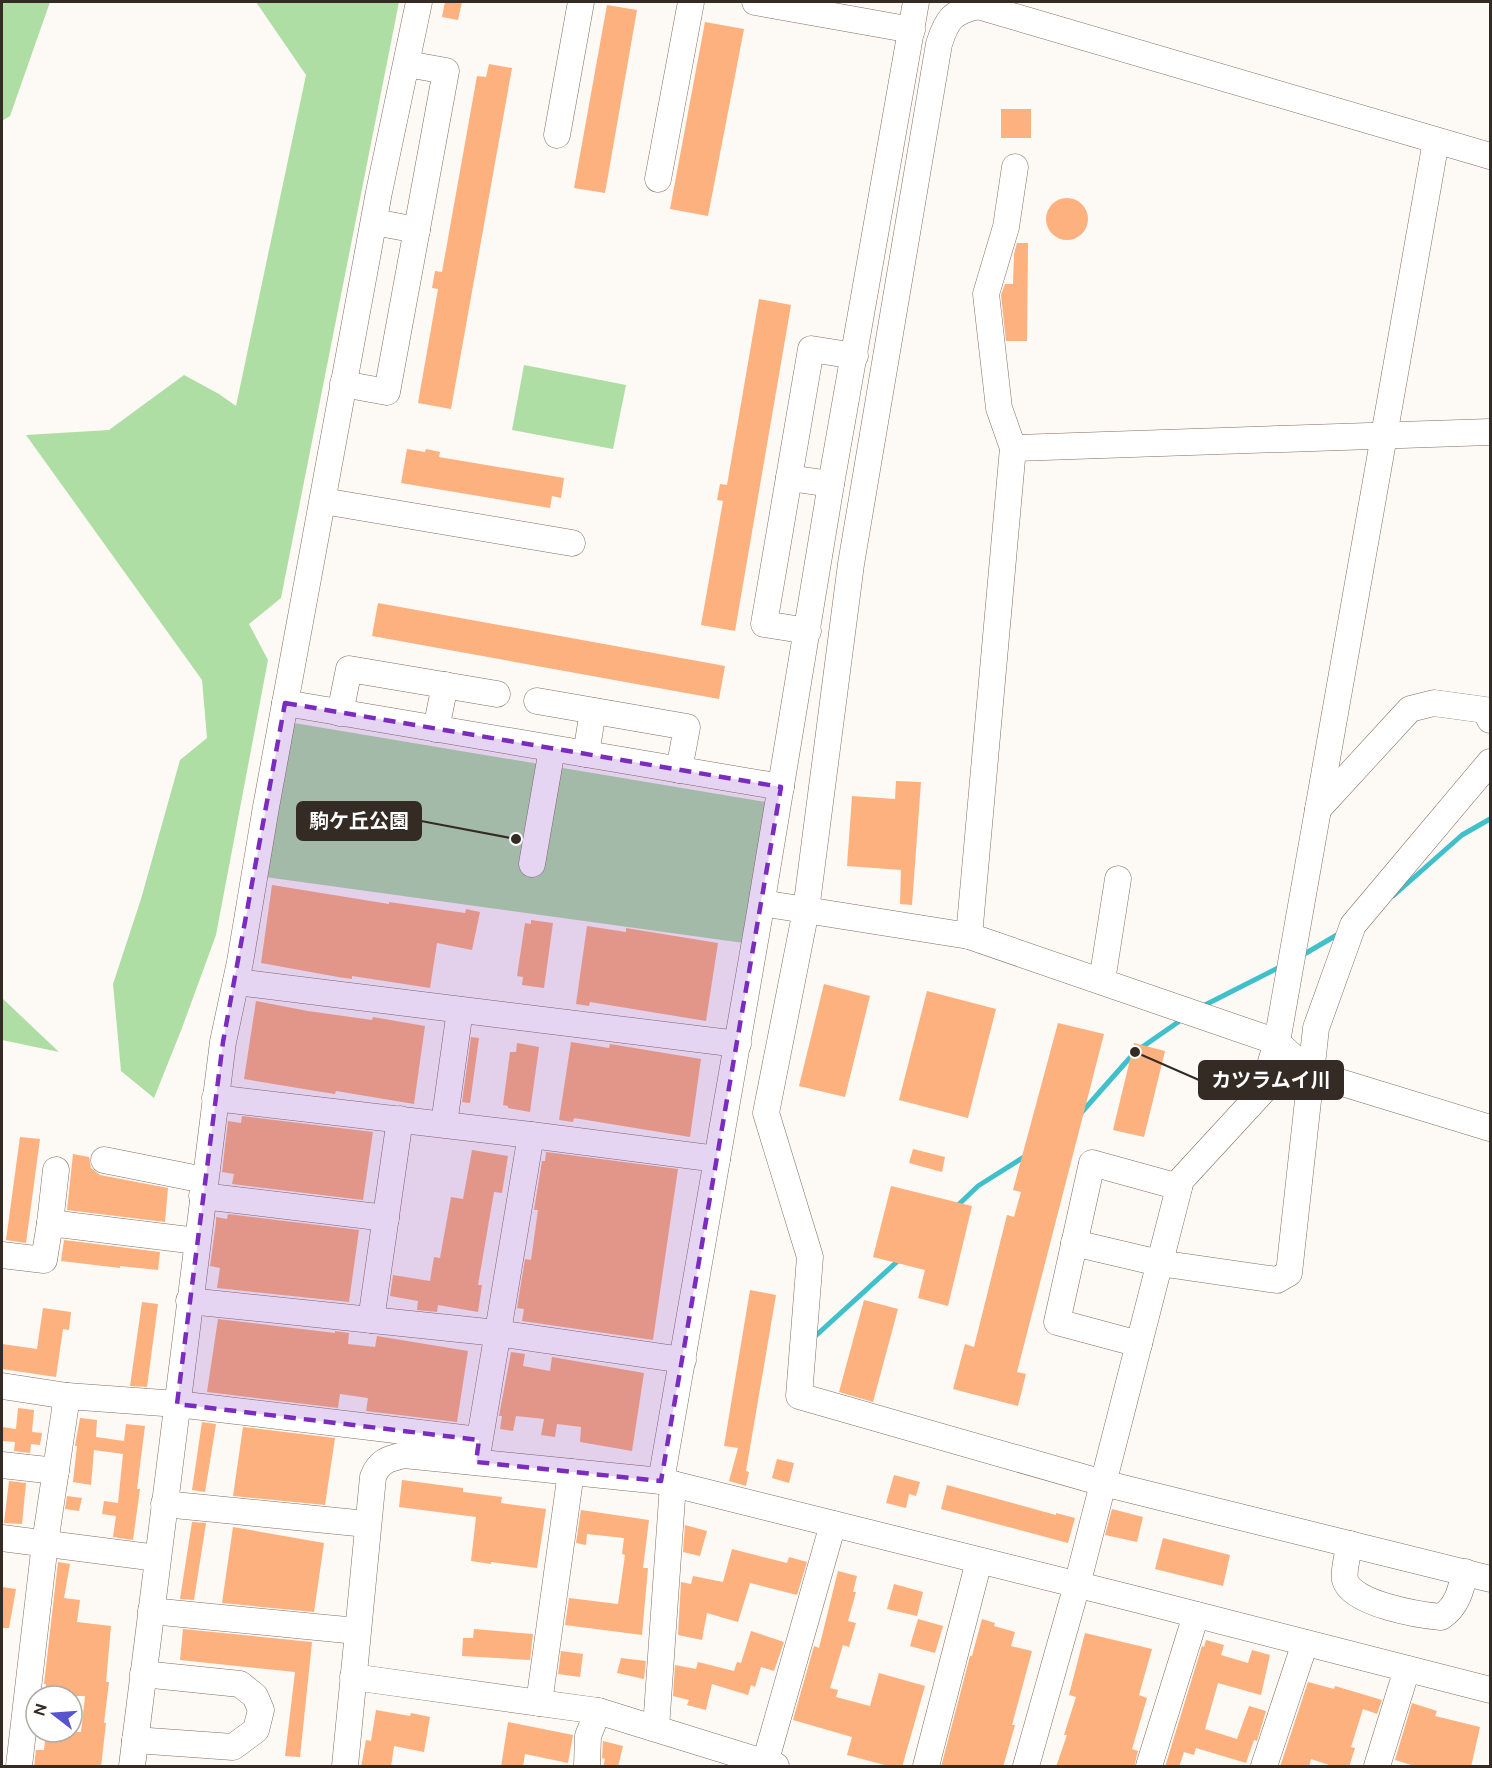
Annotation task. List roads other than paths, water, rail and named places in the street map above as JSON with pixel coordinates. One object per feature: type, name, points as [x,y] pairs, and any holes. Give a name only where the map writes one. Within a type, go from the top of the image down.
[{"type":"street","points":[[132,1767],[223,1042],[236,982],[374,222],[419,2]]},
{"type":"street","points":[[557,135],[581,2]]},
{"type":"street","points":[[658,179],[691,2]]},
{"type":"street","points":[[755,2],[912,30]]},
{"type":"street","points":[[656,1728],[667,1483],[682,1360],[762,903],[831,484],[916,2]]},
{"type":"street","points":[[1491,156],[978,6],[959,10],[944,27],[937,56],[851,564],[806,910],[766,1113],[810,1257],[798,1396],[1103,1483],[1491,1579]]},
{"type":"street","points":[[344,384],[387,392],[446,72],[407,64]]},
{"type":"street","points":[[1026,1767],[1077,1585],[1180,1180],[1262,1092],[1277,1042],[1436,141]]},
{"type":"street","points":[[969,936],[1013,448],[999,408],[986,294],[1006,226],[1015,167]]},
{"type":"street","points":[[374,222],[417,230]]},
{"type":"street","points":[[808,631],[764,624],[811,349],[855,356]]},
{"type":"street","points":[[1013,448],[1491,432]]},
{"type":"street","points":[[789,478],[831,484]]},
{"type":"street","points":[[323,501],[572,543]]},
{"type":"street","points":[[340,713],[349,669],[497,694]]},
{"type":"street","points":[[436,729],[445,685]]},
{"type":"street","points":[[537,701],[687,727],[679,770]]},
{"type":"street","points":[[285,703],[781,788]]},
{"type":"street","points":[[1318,809],[1410,709],[1434,703],[1485,710],[1491,720]]},
{"type":"street","points":[[586,754],[593,711]]},
{"type":"street","points":[[532,864],[552,748]]},
{"type":"street","points":[[1074,1243],[1160,1263],[1277,1280],[1289,1273],[1316,1028],[1353,926],[1491,762]]},
{"type":"street","points":[[1102,981],[1118,879]]},
{"type":"street","points":[[762,903],[969,936],[1277,1042],[1310,1073],[1491,1128]]},
{"type":"street","points":[[236,982],[738,1044]]},
{"type":"street","points":[[444,1125],[460,1010]]},
{"type":"street","points":[[215,1098],[717,1159]]},
{"type":"street","points":[[371,1320],[400,1119]]},
{"type":"street","points":[[478,1451],[531,1135]]},
{"type":"street","points":[[104,1160],[203,1188],[386,1218]]},
{"type":"street","points":[[1139,1344],[1057,1322],[1092,1163],[1179,1186]]},
{"type":"street","points":[[2,1255],[44,1260],[56,1170]]},
{"type":"street","points":[[50,1223],[197,1241]]},
{"type":"street","points":[[189,1301],[497,1333],[682,1360]]},
{"type":"street","points":[[2,1386],[67,1396],[177,1404],[360,1426],[571,1472],[667,1483],[1491,1690]]},
{"type":"street","points":[[19,1767],[45,1543],[67,1396]]},
{"type":"street","points":[[360,1426],[377,1466]]},
{"type":"street","points":[[345,1767],[367,1524],[373,1477],[377,1466],[389,1459],[404,1455],[478,1451]]},
{"type":"street","points":[[2,1465],[56,1471]]},
{"type":"street","points":[[539,1702],[571,1472]]},
{"type":"street","points":[[164,1504],[367,1524]]},
{"type":"street","points":[[353,1677],[598,1711],[771,1765],[832,1524]]},
{"type":"street","points":[[2,1538],[158,1558]]},
{"type":"street","points":[[1350,1544],[1345,1580],[1352,1592],[1363,1599],[1428,1616],[1442,1617],[1450,1612],[1460,1593],[1465,1572]]},
{"type":"street","points":[[926,1767],[979,1561]]},
{"type":"street","points":[[151,1611],[357,1631]]},
{"type":"street","points":[[1149,1767],[1196,1615]]},
{"type":"street","points":[[1264,1767],[1305,1643]]},
{"type":"street","points":[[1377,1767],[1407,1669]]},
{"type":"street","points":[[135,1740],[233,1747],[256,1730],[261,1710],[255,1696],[240,1684],[143,1674]]},
{"type":"street","points":[[587,1767],[588,1736],[598,1711]]},
{"type":"waterway","points":[[1393,896],[1462,835],[1490,819]]},
{"type":"waterway","points":[[1301,956],[1342,932]]},
{"type":"waterway","points":[[1199,1008],[1282,966]]},
{"type":"waterway","points":[[1081,1113],[1135,1052],[1184,1018]]},
{"type":"waterway","points":[[955,1208],[978,1186],[1027,1155]]},
{"type":"waterway","points":[[811,1340],[900,1259]]},
{"type":"place","name":"駒ケ丘公園","points":[[516,839]]},
{"type":"place","name":"カツラムイ川","points":[[1135,1052]]}]
